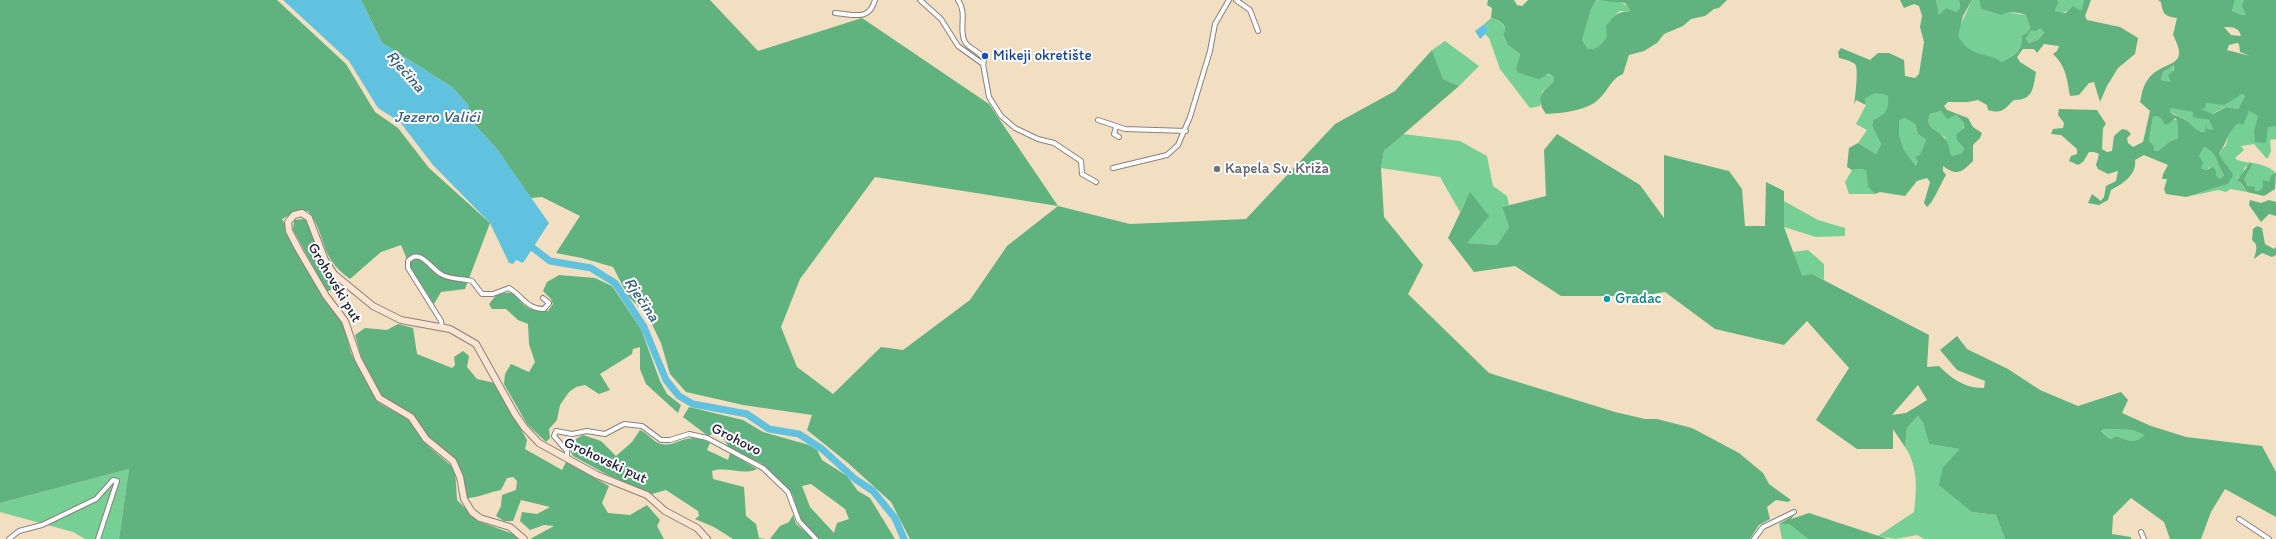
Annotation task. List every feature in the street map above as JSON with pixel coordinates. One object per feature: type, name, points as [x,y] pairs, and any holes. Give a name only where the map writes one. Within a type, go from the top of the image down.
[{"type":"main road","name":"Grohovski put","points":[[524,539],[510,527],[480,518],[472,512],[464,499],[460,477],[453,461],[426,440],[411,417],[378,398],[358,359],[345,321],[326,296],[292,237],[288,226],[291,217],[302,213],[309,218],[325,260],[334,274],[373,306],[401,320],[442,327],[458,333],[476,344],[524,427],[539,443],[611,481],[648,495],[665,511],[697,528],[707,539]]},
{"type":"street","points":[[835,13],[864,15],[871,11],[875,0]]},
{"type":"street","points":[[920,0],[941,19],[958,46],[983,64]]},
{"type":"street","points":[[958,0],[964,13],[964,40],[968,47],[982,55],[989,97],[1001,116],[1015,128],[1038,139],[1054,143],[1081,161],[1082,174],[1096,182]]},
{"type":"street","points":[[1113,168],[1167,155],[1175,150],[1186,131],[1210,51],[1215,24],[1230,0]]},
{"type":"street","points":[[1236,0],[1250,10],[1258,31]]},
{"type":"street","points":[[1098,120],[1116,127],[1142,131],[1171,129],[1186,131]]},
{"type":"street","points":[[1116,127],[1114,134],[1119,137]]},
{"type":"street","points":[[442,327],[441,321],[408,268],[408,261],[414,256],[419,256],[441,275],[472,281],[482,294],[494,294],[509,288],[517,293],[524,303],[539,309],[547,308],[549,303],[543,298]]},
{"type":"street","name":"Grohovo","points":[[567,458],[566,448],[554,436],[556,431],[572,434],[583,432],[605,434],[624,424],[642,426],[661,440],[670,440],[688,434],[707,438],[763,468],[788,492],[799,521],[816,539]]},
{"type":"street","points":[[9,539],[17,532],[42,525],[96,499],[113,480],[117,481],[98,539]]},
{"type":"street","points":[[1754,539],[1763,527],[1794,512]]},
{"type":"street","points":[[2239,519],[2269,539]]},
{"type":"street","points":[[2141,532],[2144,539]]},
{"type":"green space","points":[[0,0],[277,0],[346,64],[375,112],[398,128],[429,168],[490,223],[465,289],[441,292],[434,304],[411,269],[401,245],[381,252],[350,279],[332,262],[327,254],[318,229],[308,211],[298,211],[282,219],[316,286],[343,322],[351,353],[379,403],[411,421],[427,445],[455,469],[457,500],[478,521],[516,535],[520,539],[119,539],[129,469],[0,503]]},
{"type":"green space","points":[[361,0],[710,0],[758,51],[862,18],[989,104],[1058,206],[1130,224],[1246,219],[1335,124],[1395,91],[1432,50],[1443,79],[1459,86],[1384,151],[1381,168],[1384,217],[1423,265],[1408,294],[1489,373],[1615,412],[1645,419],[1657,419],[1692,428],[1739,453],[1763,473],[1769,484],[1791,500],[1788,502],[1776,500],[1767,507],[1770,519],[1759,525],[1750,539],[910,539],[891,502],[848,463],[807,430],[812,415],[743,405],[686,392],[670,374],[661,343],[649,318],[628,296],[613,267],[582,258],[556,253],[580,216],[542,197],[531,198],[496,148],[473,123],[468,105],[452,87],[382,43]],"holes":[[[875,177],[1058,206],[1007,246],[970,300],[903,350],[881,347],[833,394],[797,367],[781,327],[800,279]]]},
{"type":"green space","points":[[1488,0],[1514,0],[1517,5],[1522,6],[1528,0],[1596,0],[1591,10],[1582,40],[1588,49],[1592,49],[1600,46],[1604,41],[1607,36],[1606,26],[1614,17],[1619,13],[1631,11],[1625,3],[1597,0],[1727,0],[1719,8],[1714,9],[1705,16],[1691,19],[1683,26],[1664,34],[1657,43],[1644,51],[1629,55],[1623,74],[1610,84],[1600,98],[1589,106],[1582,109],[1546,114],[1540,100],[1543,92],[1554,81],[1553,76],[1548,74],[1539,79],[1519,73],[1516,69],[1520,54],[1508,45],[1503,35],[1505,29],[1503,24],[1491,18],[1492,8],[1487,5]]},
{"type":"green space","points":[[1596,0],[1621,3],[1629,7],[1631,11],[1620,11],[1616,14],[1610,31],[1603,42],[1594,49],[1588,49],[1582,40],[1591,10]]},
{"type":"green space","points":[[1900,0],[1936,0],[1939,15],[1946,8],[1956,12],[1960,8],[1959,0],[1972,0],[1963,16],[1958,36],[1962,43],[1972,51],[2002,62],[2017,52],[2021,46],[2022,35],[2026,34],[2030,28],[2026,15],[2013,12],[2001,15],[1981,9],[1979,0],[2057,0],[2059,1],[2055,11],[2066,13],[2073,6],[2082,10],[2084,0],[2091,0],[2085,16],[2087,20],[2120,27],[2138,38],[2135,54],[2118,68],[2107,86],[2100,102],[2094,82],[2089,83],[2079,95],[2070,96],[2067,78],[2061,63],[2053,54],[2057,51],[2059,46],[2044,44],[2037,53],[2034,49],[2023,49],[2017,57],[2020,62],[2036,72],[2033,88],[2029,96],[2014,100],[2005,109],[1997,112],[1988,110],[1987,105],[1978,100],[1968,102],[1948,102],[1944,106],[1947,110],[1968,118],[1973,127],[1982,133],[1980,138],[1973,145],[1973,161],[1965,168],[1959,172],[1955,172],[1943,166],[1943,171],[1946,175],[1927,207],[1924,203],[1930,182],[1927,178],[1917,181],[1905,196],[1880,192],[1875,194],[1868,187],[1866,171],[1862,169],[1852,170],[1847,167],[1849,148],[1858,143],[1876,154],[1881,144],[1872,126],[1873,120],[1884,114],[1886,111],[1888,96],[1879,93],[1874,94],[1865,99],[1866,105],[1856,100],[1854,105],[1857,71],[1856,66],[1852,62],[1839,58],[1838,52],[1841,48],[1870,60],[1878,53],[1889,53],[1904,60],[1905,76],[1915,78],[1919,74],[1924,42],[1920,27],[1922,16],[1919,6],[1914,4],[1904,8]],"holes":[[[2040,28],[2044,32],[2038,40],[2029,43],[2026,39],[2031,30],[2036,31]],[[1941,111],[1947,119],[1956,115],[1964,123],[1964,128],[1956,135],[1957,140],[1964,148],[1962,153],[1952,156],[1948,143],[1930,126],[1930,114]],[[1905,118],[1915,124],[1918,134],[1926,140],[1920,155],[1915,157],[1918,161],[1916,166],[1904,150],[1899,135],[1899,120]]]},
{"type":"green space","points":[[1936,0],[1959,0],[1960,8],[1956,12],[1950,11],[1939,15]]},
{"type":"green space","points":[[1972,0],[1979,0],[1981,9],[2001,15],[2006,12],[2026,15],[2030,28],[2026,34],[2022,35],[2021,46],[2017,52],[2002,62],[1967,49],[1958,39],[1958,31]]},
{"type":"green space","points":[[2057,0],[2084,0],[2083,10],[2063,12],[2055,11],[2059,1]]},
{"type":"green space","points":[[2158,0],[2235,0],[2232,11],[2241,15],[2246,15],[2242,6],[2244,0],[2276,0],[2276,126],[2268,127],[2266,143],[2255,142],[2254,131],[2258,116],[2249,111],[2243,125],[2238,123],[2234,126],[2219,153],[2222,160],[2233,175],[2228,184],[2186,197],[2166,194],[2164,189],[2167,179],[2162,179],[2168,165],[2144,155],[2135,160],[2134,170],[2131,175],[2120,185],[2111,190],[2108,200],[2099,205],[2088,203],[2092,194],[2101,201],[2104,197],[2106,186],[2116,181],[2118,171],[2108,174],[2098,169],[2096,165],[2099,154],[2094,152],[2089,152],[2083,162],[2078,165],[2069,161],[2071,156],[2077,154],[2077,149],[2061,135],[2051,134],[2053,129],[2063,128],[2064,123],[2058,115],[2059,109],[2097,110],[2106,124],[2103,128],[2102,149],[2107,152],[2112,151],[2114,136],[2122,129],[2127,130],[2131,134],[2127,138],[2128,143],[2133,147],[2143,142],[2150,111],[2140,102],[2144,86],[2155,72],[2178,59],[2179,53],[2178,46],[2173,35],[2177,18],[2165,14],[2161,2]],"holes":[[[2224,27],[2232,27],[2237,29],[2241,36],[2231,35]],[[2237,43],[2239,44],[2240,52],[2250,56],[2227,50],[2229,45]],[[2174,65],[2174,70],[2168,75],[2171,82],[2161,80],[2163,72]],[[2242,94],[2245,96],[2238,109],[2226,107],[2213,114],[2201,109],[2205,108],[2206,103],[2224,105]],[[2171,108],[2193,112],[2193,117],[2209,120],[2214,130],[2207,129],[2206,124],[2205,132],[2199,131],[2188,122],[2170,112]],[[2157,116],[2161,118],[2165,125],[2170,123],[2175,118],[2177,120],[2178,138],[2169,142],[2158,151],[2154,150],[2154,146],[2149,141],[2153,117]],[[2204,147],[2212,152],[2224,175],[2220,179],[2216,176],[2216,171],[2213,167],[2206,170],[2201,168],[2203,163],[2199,156]]]},
{"type":"green space","points":[[2235,0],[2244,0],[2243,6],[2246,15],[2241,16],[2232,11]]},
{"type":"green space","points":[[1491,18],[1503,24],[1505,32],[1503,36],[1508,45],[1520,54],[1516,69],[1553,76],[1554,81],[1542,92],[1540,106],[1530,108],[1500,69],[1489,38],[1485,34],[1489,30],[1487,26],[1483,25]]},
{"type":"green space","points":[[2040,28],[2044,31],[2038,40],[2029,43],[2026,39],[2031,30]]},
{"type":"green space","points":[[1445,41],[1479,66],[1459,86],[1443,79],[1432,50]]},
{"type":"green space","points":[[2174,65],[2171,82],[2161,80],[2163,72]]},
{"type":"green space","points":[[1879,92],[1888,96],[1889,107],[1884,116],[1873,120],[1872,126],[1881,144],[1876,154],[1858,143],[1867,130],[1856,124],[1866,105],[1865,99],[1873,93]]},
{"type":"green space","points":[[2242,94],[2245,96],[2238,109],[2225,107],[2212,114],[2201,109],[2206,103],[2222,104]]},
{"type":"green space","points":[[2171,107],[2193,112],[2193,116],[2209,120],[2215,128],[2214,131],[2207,129],[2207,126],[2205,132],[2198,131],[2184,119],[2170,112]]},
{"type":"green space","points":[[1941,111],[1956,115],[1964,123],[1961,143],[1964,148],[1962,153],[1952,156],[1949,152],[1945,137],[1930,125],[1930,114]]},
{"type":"green space","points":[[2249,111],[2259,116],[2254,131],[2272,125],[2276,126],[2276,139],[2270,140],[2271,151],[2268,158],[2266,158],[2254,144],[2241,146],[2244,150],[2235,158],[2264,166],[2276,173],[2271,175],[2269,182],[2259,191],[2254,190],[2244,179],[2252,165],[2245,167],[2242,175],[2237,178],[2247,192],[2230,189],[2226,192],[2218,190],[2186,197],[2228,184],[2231,170],[2223,163],[2219,153],[2226,145],[2230,130]]},
{"type":"green space","points":[[2157,116],[2177,120],[2178,138],[2169,142],[2158,151],[2154,150],[2154,146],[2149,142],[2153,117]]},
{"type":"green space","points":[[1905,118],[1915,124],[1918,134],[1926,140],[1916,166],[1904,150],[1899,135],[1899,119]]},
{"type":"green space","points":[[1403,134],[1460,141],[1487,156],[1493,186],[1507,196],[1509,205],[1502,207],[1509,227],[1497,245],[1467,243],[1470,193],[1460,212],[1440,177],[1381,168],[1384,151]]},
{"type":"green space","points":[[1557,134],[1640,185],[1664,218],[1664,155],[1729,171],[1742,189],[1745,226],[1765,226],[1766,182],[1784,191],[1784,227],[1802,276],[1812,274],[1929,335],[1927,367],[1939,366],[1948,375],[1965,385],[1984,388],[1985,381],[1957,370],[1940,350],[1957,336],[1967,349],[2008,369],[2040,390],[2078,406],[2121,392],[2128,400],[2122,413],[2151,426],[2186,437],[2262,446],[2276,472],[2276,517],[2225,489],[2211,512],[2201,539],[2170,539],[2164,522],[2131,498],[2113,516],[2112,534],[2131,537],[2131,539],[2005,539],[1996,515],[1972,512],[1939,485],[1943,467],[1960,449],[1929,444],[1923,422],[1918,416],[1907,428],[1905,447],[1893,429],[1893,449],[1857,449],[1816,420],[1849,368],[1807,321],[1784,345],[1715,329],[1665,292],[1641,296],[1561,296],[1515,266],[1474,272],[1448,238],[1470,192],[1489,216],[1467,243],[1497,245],[1509,227],[1502,207],[1546,196],[1544,150]],"holes":[[[1918,385],[1927,400],[1906,413],[1892,415]],[[2104,429],[2132,430],[2145,435],[2132,441],[2125,440],[2117,436],[2110,439],[2101,431]]]},
{"type":"green space","points":[[2204,147],[2212,152],[2224,175],[2220,179],[2215,176],[2210,167],[2206,170],[2201,168],[2199,156]]},
{"type":"green space","points":[[2251,162],[2252,165],[2244,179],[2248,186],[2255,187],[2254,190],[2259,191],[2263,187],[2263,180],[2269,182],[2271,175],[2276,173],[2275,189],[2264,196],[2247,192],[2237,180]]},
{"type":"green space","points":[[1862,169],[1866,171],[1868,187],[1875,194],[1849,194],[1845,182],[1852,170]]},
{"type":"green space","points":[[2250,200],[2261,203],[2269,200],[2276,202],[2276,216],[2269,214],[2261,222],[2249,205]]},
{"type":"green space","points":[[1784,201],[1818,220],[1845,228],[1845,236],[1816,237],[1784,227]]},
{"type":"green space","points":[[294,220],[307,220],[328,275],[341,284],[327,292],[293,230]]},
{"type":"green space","points":[[2257,226],[2262,228],[2265,244],[2274,249],[2276,247],[2276,255],[2272,257],[2262,253],[2254,259],[2256,244],[2252,240],[2253,229]]},
{"type":"green space","points":[[1808,250],[1824,264],[1824,280],[1812,274],[1802,277],[1792,252]]},
{"type":"green space","points":[[559,275],[595,278],[612,286],[641,329],[660,381],[667,394],[681,405],[678,413],[646,384],[640,369],[640,347],[633,349],[632,354],[600,374],[610,390],[599,394],[585,385],[576,387],[569,392],[560,405],[557,420],[549,429],[550,438],[546,442],[527,424],[504,384],[505,374],[511,364],[529,372],[535,362],[529,344],[528,324],[518,320],[506,309],[492,309],[489,304],[497,294],[514,292],[527,308],[536,311],[548,311],[553,304],[551,299],[543,291],[547,282]]},
{"type":"green space","points":[[398,324],[413,328],[417,354],[452,368],[455,365],[454,357],[463,351],[469,356],[467,367],[477,379],[495,383],[527,440],[525,449],[562,470],[566,462],[609,486],[602,503],[608,513],[630,515],[647,505],[660,520],[657,526],[664,539],[530,539],[554,526],[544,525],[530,530],[520,521],[522,512],[537,514],[550,507],[521,500],[513,521],[504,521],[496,516],[501,506],[502,495],[516,490],[517,481],[513,477],[507,478],[501,490],[467,498],[461,473],[455,460],[426,434],[412,414],[382,397],[362,360],[355,335],[365,328],[387,330]]},
{"type":"green space","points":[[689,407],[743,420],[763,432],[809,445],[817,450],[822,460],[847,476],[858,491],[870,498],[895,539],[819,539],[800,519],[793,496],[788,489],[761,463],[738,453],[728,446],[721,434],[714,433],[708,436],[683,417]],"holes":[[[811,484],[845,509],[849,519],[837,523],[834,533],[810,507],[802,486]]]},
{"type":"green space","points":[[1918,416],[1923,421],[1929,444],[1961,449],[1943,467],[1972,512],[1996,515],[2005,539],[1924,539],[1917,535],[1896,539],[1878,536],[1914,512],[1916,478],[1912,462],[1905,447],[1907,428]]},
{"type":"green space","points":[[640,430],[655,441],[667,445],[682,440],[694,438],[701,439],[710,443],[707,450],[728,460],[730,453],[757,469],[746,472],[724,470],[712,471],[713,479],[744,487],[746,516],[756,524],[759,538],[766,539],[733,539],[714,527],[695,519],[699,516],[698,511],[666,490],[652,494],[606,474],[573,456],[567,444],[583,435],[601,441],[616,456],[632,442]]},
{"type":"green space","points":[[2101,430],[2132,430],[2146,435],[2132,441],[2125,440],[2117,436],[2110,439]]},
{"type":"green space","points":[[129,469],[119,539],[85,539],[73,532],[0,512],[0,503]]},
{"type":"green space","points":[[1809,513],[1888,539],[1808,539],[1789,524],[1779,524],[1794,515],[1791,519]]},
{"type":"green space","points":[[793,515],[796,524],[814,539],[770,539],[780,526],[789,522]]},
{"type":"green space","points":[[1779,524],[1789,524],[1808,539],[1782,539]]},
{"type":"water","name":"Jezero Valići","points":[[283,0],[361,0],[382,43],[452,87],[468,105],[473,123],[496,148],[549,223],[523,263],[516,260],[513,264],[509,263],[490,223],[433,165],[400,122],[378,108],[349,61]]},
{"type":"water","points":[[1483,25],[1487,26],[1489,30],[1480,39],[1475,31]]},
{"type":"waterway","name":"Rječina","points":[[528,241],[533,248],[550,261],[591,268],[615,283],[644,327],[666,380],[679,396],[693,404],[747,414],[769,429],[799,434],[822,449],[855,479],[873,491],[895,518],[904,539]]},
{"type":"place","name":"Mikeji okretište","points":[[985,56]]},
{"type":"place","name":"Kapela Sv. Križa","points":[[1217,169]]},
{"type":"place","name":"Gradac","points":[[1607,299]]}]
